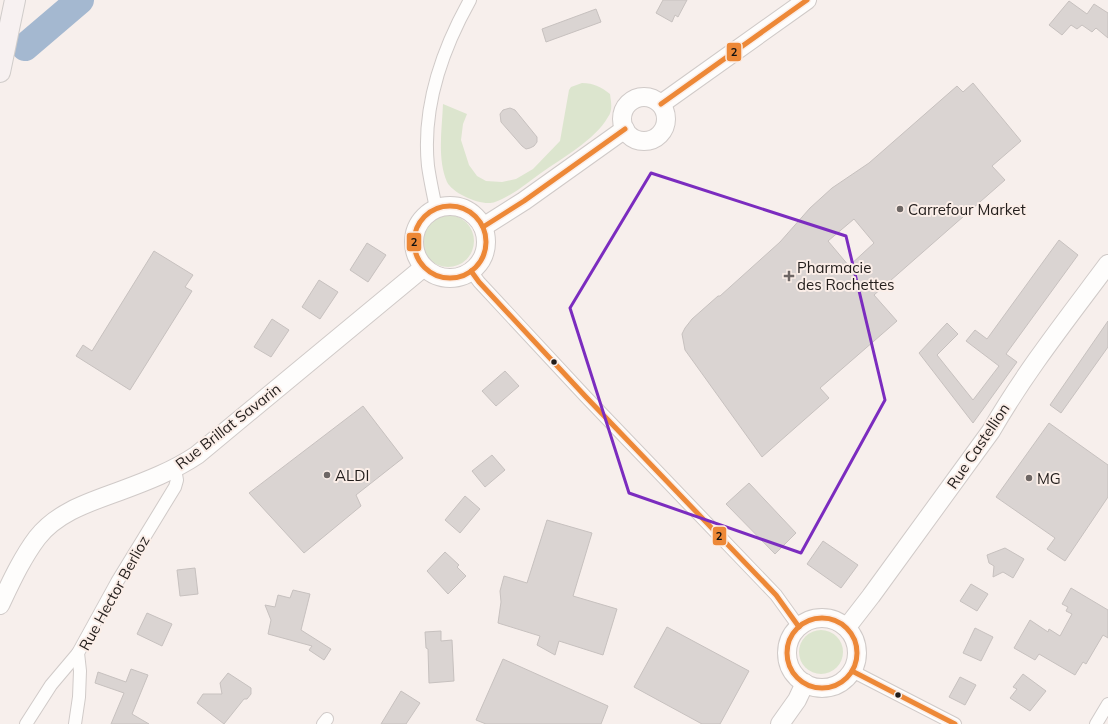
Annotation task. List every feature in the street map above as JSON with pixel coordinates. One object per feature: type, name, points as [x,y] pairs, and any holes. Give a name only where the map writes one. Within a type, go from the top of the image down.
[{"type":"main road","points":[[0,72],[14,0]]},
{"type":"main road","points":[[661,104],[807,0]]},
{"type":"main road","points":[[644,97],[656,100],[661,104],[665,110],[667,118],[663,132],[652,140],[640,141],[633,139],[622,123],[624,111],[627,105],[632,101],[644,97]]},
{"type":"main road","points":[[483,227],[524,201],[625,129]]},
{"type":"main road","points":[[448,205],[460,207],[471,212],[480,221],[483,227],[487,242],[482,260],[466,274],[455,277],[444,277],[433,274],[424,267],[418,258],[415,249],[415,234],[421,221],[427,213],[436,208],[448,205]]},
{"type":"main road","name":"Rue Castellion","points":[[847,627],[991,431],[1007,403],[1050,341],[1108,264]]},
{"type":"main road","name":"Rue Brillat Savarin","points":[[0,605],[26,554],[37,538],[49,525],[71,510],[168,472],[197,455],[424,267]]},
{"type":"main road","points":[[818,618],[839,622],[847,627],[854,637],[857,646],[857,656],[852,671],[842,682],[832,686],[812,686],[805,683],[795,674],[790,665],[788,655],[790,640],[792,635],[799,627],[808,621],[818,618]]},
{"type":"main road","points":[[780,724],[797,700],[805,683]]},
{"type":"street","points":[[436,208],[428,166],[430,111],[437,78],[446,49],[470,0]]},
{"type":"street","points":[[471,271],[479,282],[581,392],[776,596],[799,627]]},
{"type":"street","name":"Rue Hector Berlioz","points":[[74,724],[79,696],[80,671],[78,653],[116,582],[175,487],[177,480],[168,472]]},
{"type":"street","points":[[26,724],[51,685],[78,653]]},
{"type":"street","points":[[852,671],[954,724]]},
{"type":"street","points":[[1096,724],[1108,704]]},
{"type":"highlighted area","points":[[651,173],[846,236],[885,400],[801,553],[629,493],[570,308]]},
{"type":"green space","points":[[582,83],[594,85],[604,89],[610,94],[611,103],[611,112],[608,117],[587,141],[519,189],[495,202],[483,203],[476,201],[462,195],[450,187],[444,173],[441,154],[443,104],[467,114],[463,124],[461,140],[469,165],[477,176],[486,181],[502,182],[516,179],[533,169],[560,141],[569,90],[571,87]]},
{"type":"green space","points":[[448,215],[458,217],[466,223],[472,231],[474,241],[472,251],[466,259],[458,265],[448,267],[438,265],[430,259],[424,251],[422,241],[424,231],[430,223],[438,217]]},
{"type":"green space","points":[[817,630],[825,630],[830,631],[837,636],[842,643],[842,661],[837,668],[830,673],[817,674],[809,671],[802,664],[799,656],[799,648],[802,640],[809,633]]},
{"type":"building","points":[[663,0],[687,0],[678,17],[675,15],[672,22],[656,13]]},
{"type":"building","points":[[1069,1],[1087,14],[1094,4],[1108,13],[1108,38],[1096,28],[1092,32],[1082,25],[1077,29],[1071,25],[1062,35],[1049,25]]},
{"type":"building","points":[[596,9],[601,22],[546,42],[542,29]]},
{"type":"building","points":[[973,83],[1021,141],[992,166],[1005,180],[874,295],[897,321],[820,388],[829,398],[762,457],[685,350],[682,334],[685,328],[692,319],[780,242],[810,208],[832,188],[869,163],[957,86],[963,92]],"holes":[[[854,219],[874,243],[849,266],[828,241]]]},
{"type":"building","points":[[510,108],[515,110],[537,137],[537,142],[534,146],[526,149],[501,122],[500,114],[503,110]]},
{"type":"building","points":[[1059,240],[1078,255],[1006,354],[1017,362],[973,423],[919,353],[947,323],[958,334],[937,355],[973,400],[999,366],[966,341],[975,330],[987,339]]},
{"type":"building","points":[[367,243],[386,255],[368,282],[350,270]]},
{"type":"building","points":[[154,251],[193,275],[185,287],[192,291],[130,390],[76,356],[83,345],[92,351]]},
{"type":"building","points":[[319,280],[338,292],[320,319],[302,307]]},
{"type":"building","points":[[272,319],[289,330],[271,357],[254,347]]},
{"type":"building","points":[[1108,321],[1108,347],[1061,413],[1050,405]]},
{"type":"building","points":[[505,371],[519,386],[496,406],[482,391]]},
{"type":"building","name":"ALDI","points":[[363,406],[403,458],[356,495],[361,506],[304,553],[249,493]]},
{"type":"building","points":[[1049,423],[1108,465],[1108,497],[1065,561],[1047,549],[1055,538],[996,497]]},
{"type":"building","points":[[492,455],[505,470],[485,487],[472,471]]},
{"type":"building","points":[[749,483],[796,533],[775,554],[726,504]]},
{"type":"building","points":[[465,496],[480,509],[460,533],[445,520]]},
{"type":"building","points":[[547,520],[592,533],[573,596],[617,609],[603,655],[559,641],[555,655],[537,645],[540,636],[498,623],[501,602],[500,591],[504,576],[527,583]]},
{"type":"building","points":[[823,541],[858,565],[841,588],[807,564]]},
{"type":"building","points":[[1005,548],[1024,559],[1013,578],[1003,572],[993,577],[994,566],[989,563],[987,555]]},
{"type":"building","points":[[445,552],[459,565],[457,567],[466,576],[448,594],[427,571]]},
{"type":"building","points":[[195,568],[198,594],[180,596],[177,570]]},
{"type":"building","points":[[971,584],[988,594],[977,611],[960,601]]},
{"type":"building","points":[[1071,588],[1108,610],[1108,638],[1103,635],[1086,664],[1083,662],[1075,675],[1039,654],[1035,660],[1014,648],[1030,620],[1048,632],[1049,629],[1060,636],[1072,614],[1066,611],[1068,607],[1062,604]]},
{"type":"building","points":[[293,590],[310,594],[301,630],[331,649],[324,660],[309,650],[312,646],[268,634],[271,620],[265,605],[275,607],[278,595],[290,598]]},
{"type":"building","points":[[147,613],[172,624],[162,646],[137,634]]},
{"type":"building","points":[[667,627],[749,671],[720,724],[702,724],[634,687]]},
{"type":"building","points":[[975,628],[993,637],[981,661],[963,653]]},
{"type":"building","points":[[441,631],[441,641],[452,640],[454,681],[429,683],[428,649],[426,648],[425,632]]},
{"type":"building","points":[[503,659],[608,706],[601,724],[486,724],[476,720]]},
{"type":"building","points":[[131,669],[148,675],[132,714],[149,724],[111,724],[124,693],[95,683],[98,672],[126,682]]},
{"type":"building","points":[[228,673],[251,688],[251,694],[247,699],[244,699],[224,724],[197,703],[203,694],[222,694],[220,683]]},
{"type":"building","points":[[1023,674],[1046,691],[1030,711],[1010,698],[1017,689],[1013,687]]},
{"type":"building","points":[[960,677],[976,685],[965,705],[949,697]]},
{"type":"building","points":[[401,691],[420,703],[406,724],[381,724]]},
{"type":"waterway","points":[[25,47],[80,0]]},
{"type":"transit line","name":"2","points":[[661,104],[807,0]]},
{"type":"transit line","name":"2","points":[[483,227],[524,201],[625,129]]},
{"type":"transit line","name":"2","points":[[450,206],[470,212],[480,222],[486,242],[480,262],[470,272],[450,278],[430,272],[420,262],[414,242],[420,222],[430,212],[450,206]]},
{"type":"transit line","name":"2","points":[[471,271],[479,282],[586,397],[776,595],[799,627]]},
{"type":"transit line","name":"2","points":[[822,618],[841,624],[851,634],[857,653],[851,672],[841,682],[822,688],[803,682],[793,672],[787,653],[793,634],[803,624],[822,618]]},
{"type":"transit line","name":"2","points":[[852,671],[955,724]]},
{"type":"place","name":"Carrefour Market","points":[[900,209]]},
{"type":"place","name":"Pharmacie des Rochettes","points":[[789,276]]},
{"type":"place","name":"ALDI","points":[[327,475]]},
{"type":"place","name":"MG","points":[[1029,478]]}]
